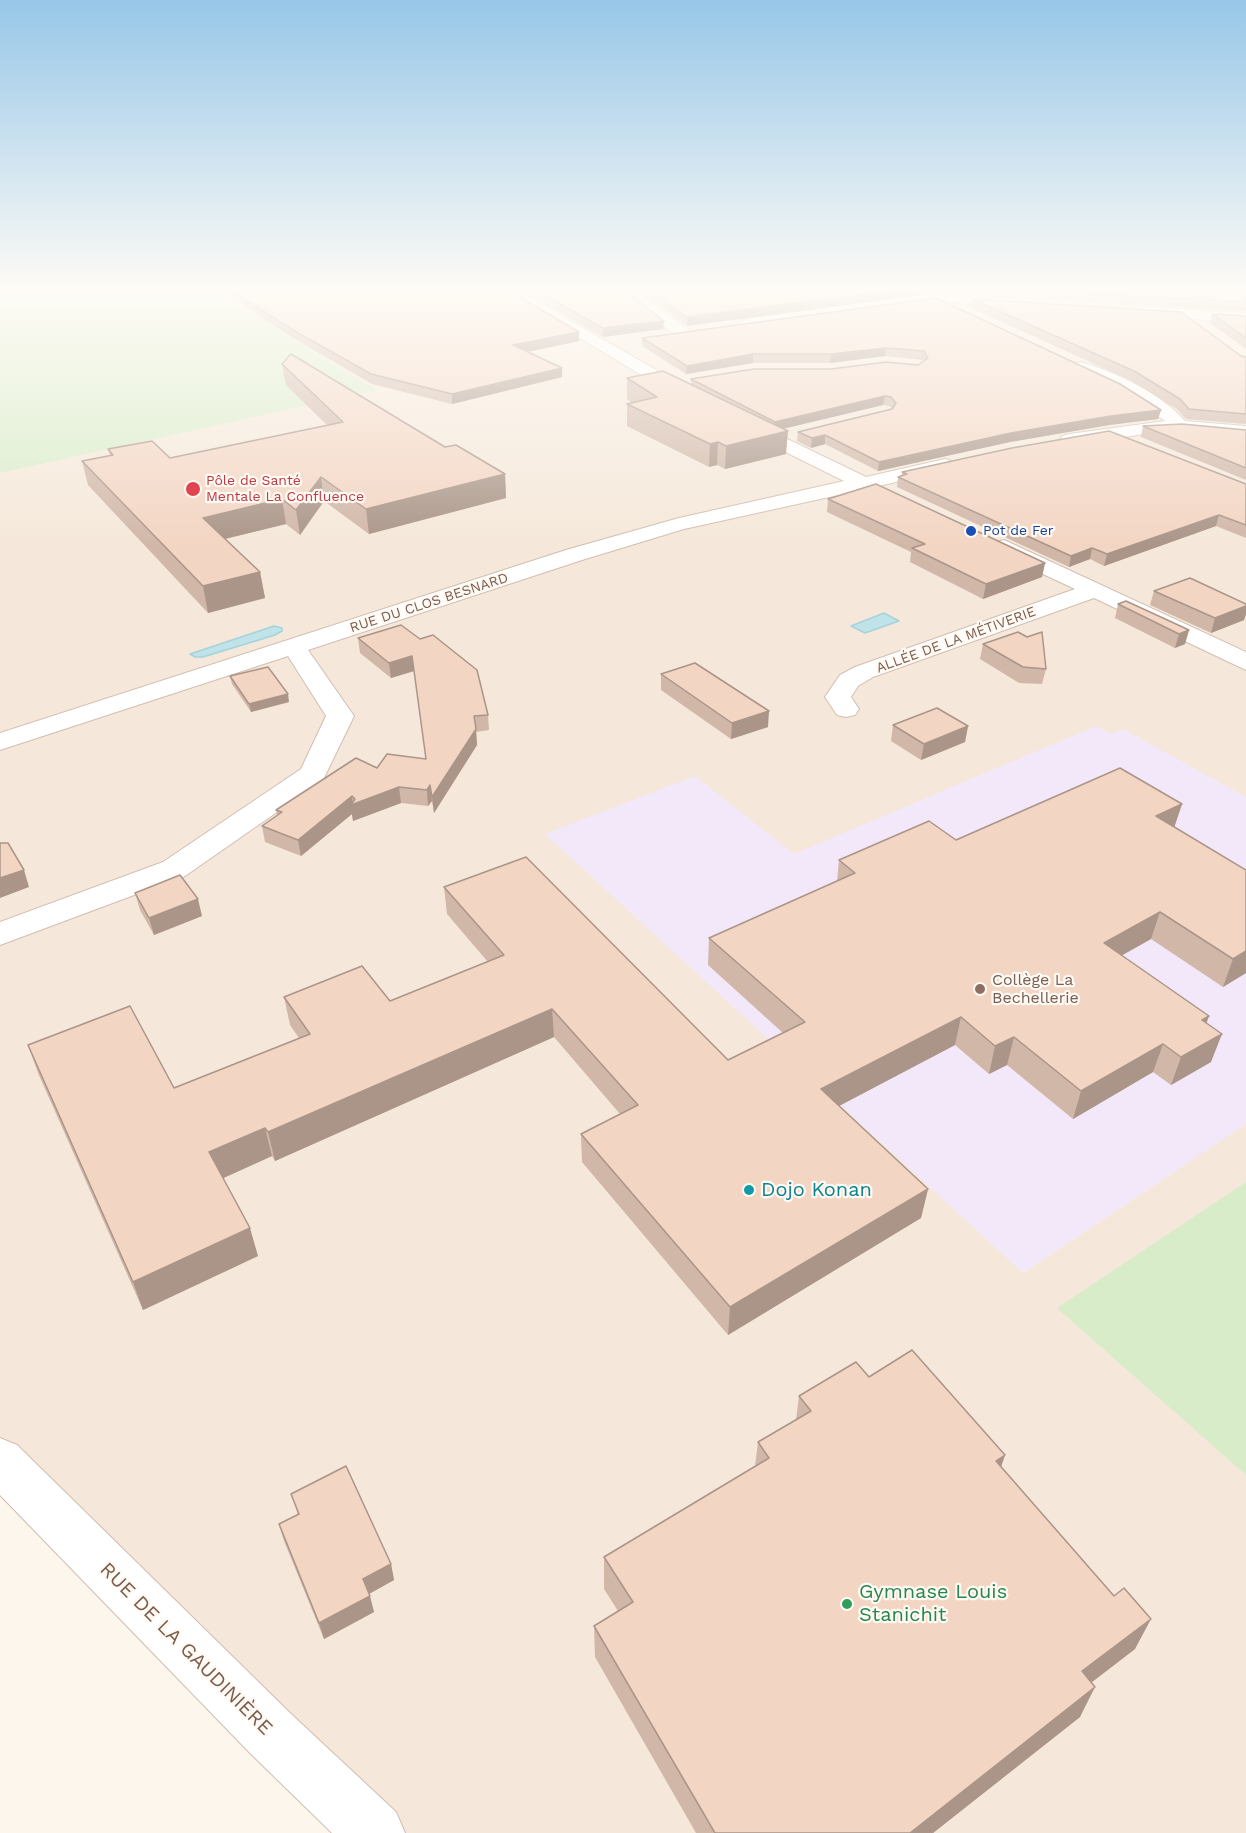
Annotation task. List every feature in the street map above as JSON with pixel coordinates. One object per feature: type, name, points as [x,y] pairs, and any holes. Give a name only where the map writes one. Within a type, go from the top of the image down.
[{"type":"street","points":[[651,376],[699,401]]},
{"type":"street","points":[[1100,376],[1125,387],[1170,415],[1179,426]]},
{"type":"street","points":[[667,385],[691,381]]},
{"type":"street","points":[[730,417],[895,497]]},
{"type":"street","points":[[1054,442],[1150,427],[1179,426],[1246,432]]},
{"type":"street","points":[[772,439],[805,431]]},
{"type":"street","points":[[1109,433],[1146,448]]},
{"type":"street","name":"RUE DU CLOS BESNARD","points":[[0,742],[574,555],[669,527],[964,460]]},
{"type":"street","points":[[981,536],[1246,662]]},
{"type":"street","name":"ALLÉE DE LA MÉTIVERIE","points":[[846,709],[838,698],[849,681],[864,672],[1095,590]]},
{"type":"street","points":[[0,934],[174,869],[313,774],[340,716],[294,647]]},
{"type":"street","name":"RUE DE LA GAUDINIÈRE","points":[[0,1461],[270,1733],[375,1833]]},
{"type":"shaded area","points":[[352,376],[1246,376],[1246,1833],[369,1833],[0,1461],[0,470],[375,390]]},
{"type":"shaded area","name":"Collège La Bechellerie","points":[[1096,726],[1110,734],[1123,729],[1246,797],[1246,1124],[1023,1273],[545,834],[695,776],[794,854]]},
{"type":"green space","points":[[0,376],[353,376],[376,390],[0,473]]},
{"type":"green space","points":[[1246,1182],[1246,1475],[1057,1308]]},
{"type":"water","points":[[884,613],[899,621],[865,633],[851,626]]},
{"type":"water","points":[[274,626],[282,628],[282,631],[203,657],[190,654]]},
{"type":"building","points":[[294,376],[327,376],[445,447],[456,445],[505,474],[366,509],[321,477],[296,510],[282,499],[203,518],[260,572],[203,586],[82,461],[113,455],[108,449],[152,441],[170,458],[343,422]]},
{"type":"building","points":[[377,376],[530,376],[452,394]]},
{"type":"building","points":[[672,376],[788,431],[726,446],[718,442],[710,444],[627,404],[657,397],[627,378]]},
{"type":"building","points":[[713,376],[1102,376],[1120,384],[1161,410],[1011,433],[879,462],[825,435],[812,438],[798,432],[892,409],[896,403],[891,397],[885,396],[775,422],[691,379]]},
{"type":"building","points":[[1141,376],[1246,376],[1246,414],[1189,409],[1180,399]]},
{"type":"building","points":[[1182,424],[1246,430],[1246,468],[1143,426]]},
{"type":"building","points":[[1109,431],[1246,484],[1246,525],[1219,515],[1107,554],[1092,548],[1071,556],[898,477],[907,474],[902,472],[1012,448]]},
{"type":"building","points":[[876,484],[1045,563],[986,584],[912,548],[925,544],[828,499]]},
{"type":"building","points":[[1190,578],[1246,606],[1215,618],[1154,591]]},
{"type":"building","points":[[1126,601],[1189,630],[1179,634],[1118,604]]},
{"type":"building","points":[[401,625],[420,639],[433,635],[477,670],[488,715],[474,716],[476,729],[432,797],[430,785],[427,790],[399,787],[351,805],[355,799],[352,796],[298,840],[262,826],[282,812],[276,810],[356,758],[377,768],[387,754],[426,759],[412,656],[389,663],[358,638]]},
{"type":"building","points":[[1018,632],[1027,637],[1042,632],[1046,669],[1023,667],[983,644]]},
{"type":"building","points":[[695,663],[769,711],[732,723],[661,674]]},
{"type":"building","points":[[268,667],[288,694],[249,704],[230,676]]},
{"type":"building","points":[[937,708],[968,726],[924,744],[893,725]]},
{"type":"building","points":[[1120,768],[1182,804],[1156,816],[1246,870],[1246,951],[1233,959],[1160,912],[1104,943],[1209,1016],[1202,1020],[1222,1034],[1181,1057],[1163,1044],[1081,1091],[1014,1037],[995,1046],[961,1017],[821,1089],[928,1189],[730,1307],[581,1134],[638,1105],[552,1009],[268,1132],[265,1128],[209,1152],[250,1228],[133,1282],[28,1045],[130,1006],[174,1088],[310,1034],[284,997],[362,966],[390,1001],[504,955],[444,887],[526,857],[728,1060],[805,1022],[709,938],[855,873],[839,860],[929,821],[956,840]]},
{"type":"building","points":[[0,843],[8,843],[24,870],[0,878]]},
{"type":"building","points":[[180,875],[198,899],[149,918],[135,893]]},
{"type":"building","name":"Gymnase Louis Stanichit","points":[[912,1350],[1005,1455],[996,1461],[1114,1596],[1124,1588],[1151,1619],[1082,1671],[1095,1687],[910,1833],[715,1833],[594,1626],[633,1602],[604,1557],[769,1458],[758,1442],[811,1411],[799,1396],[856,1362],[869,1377]]},
{"type":"building","points":[[346,1466],[391,1564],[363,1579],[370,1596],[319,1623],[279,1524],[299,1514],[291,1494]]},
{"type":"place","name":"Pôle de Santé Mentale La Confluence","points":[[193,489]]},
{"type":"place","name":"Pot de Fer","points":[[971,531]]},
{"type":"place","name":"Collège La Bechellerie","points":[[980,989]]},
{"type":"place","name":"Dojo Konan","points":[[749,1190]]},
{"type":"place","name":"Gymnase Louis Stanichit","points":[[847,1604]]}]
